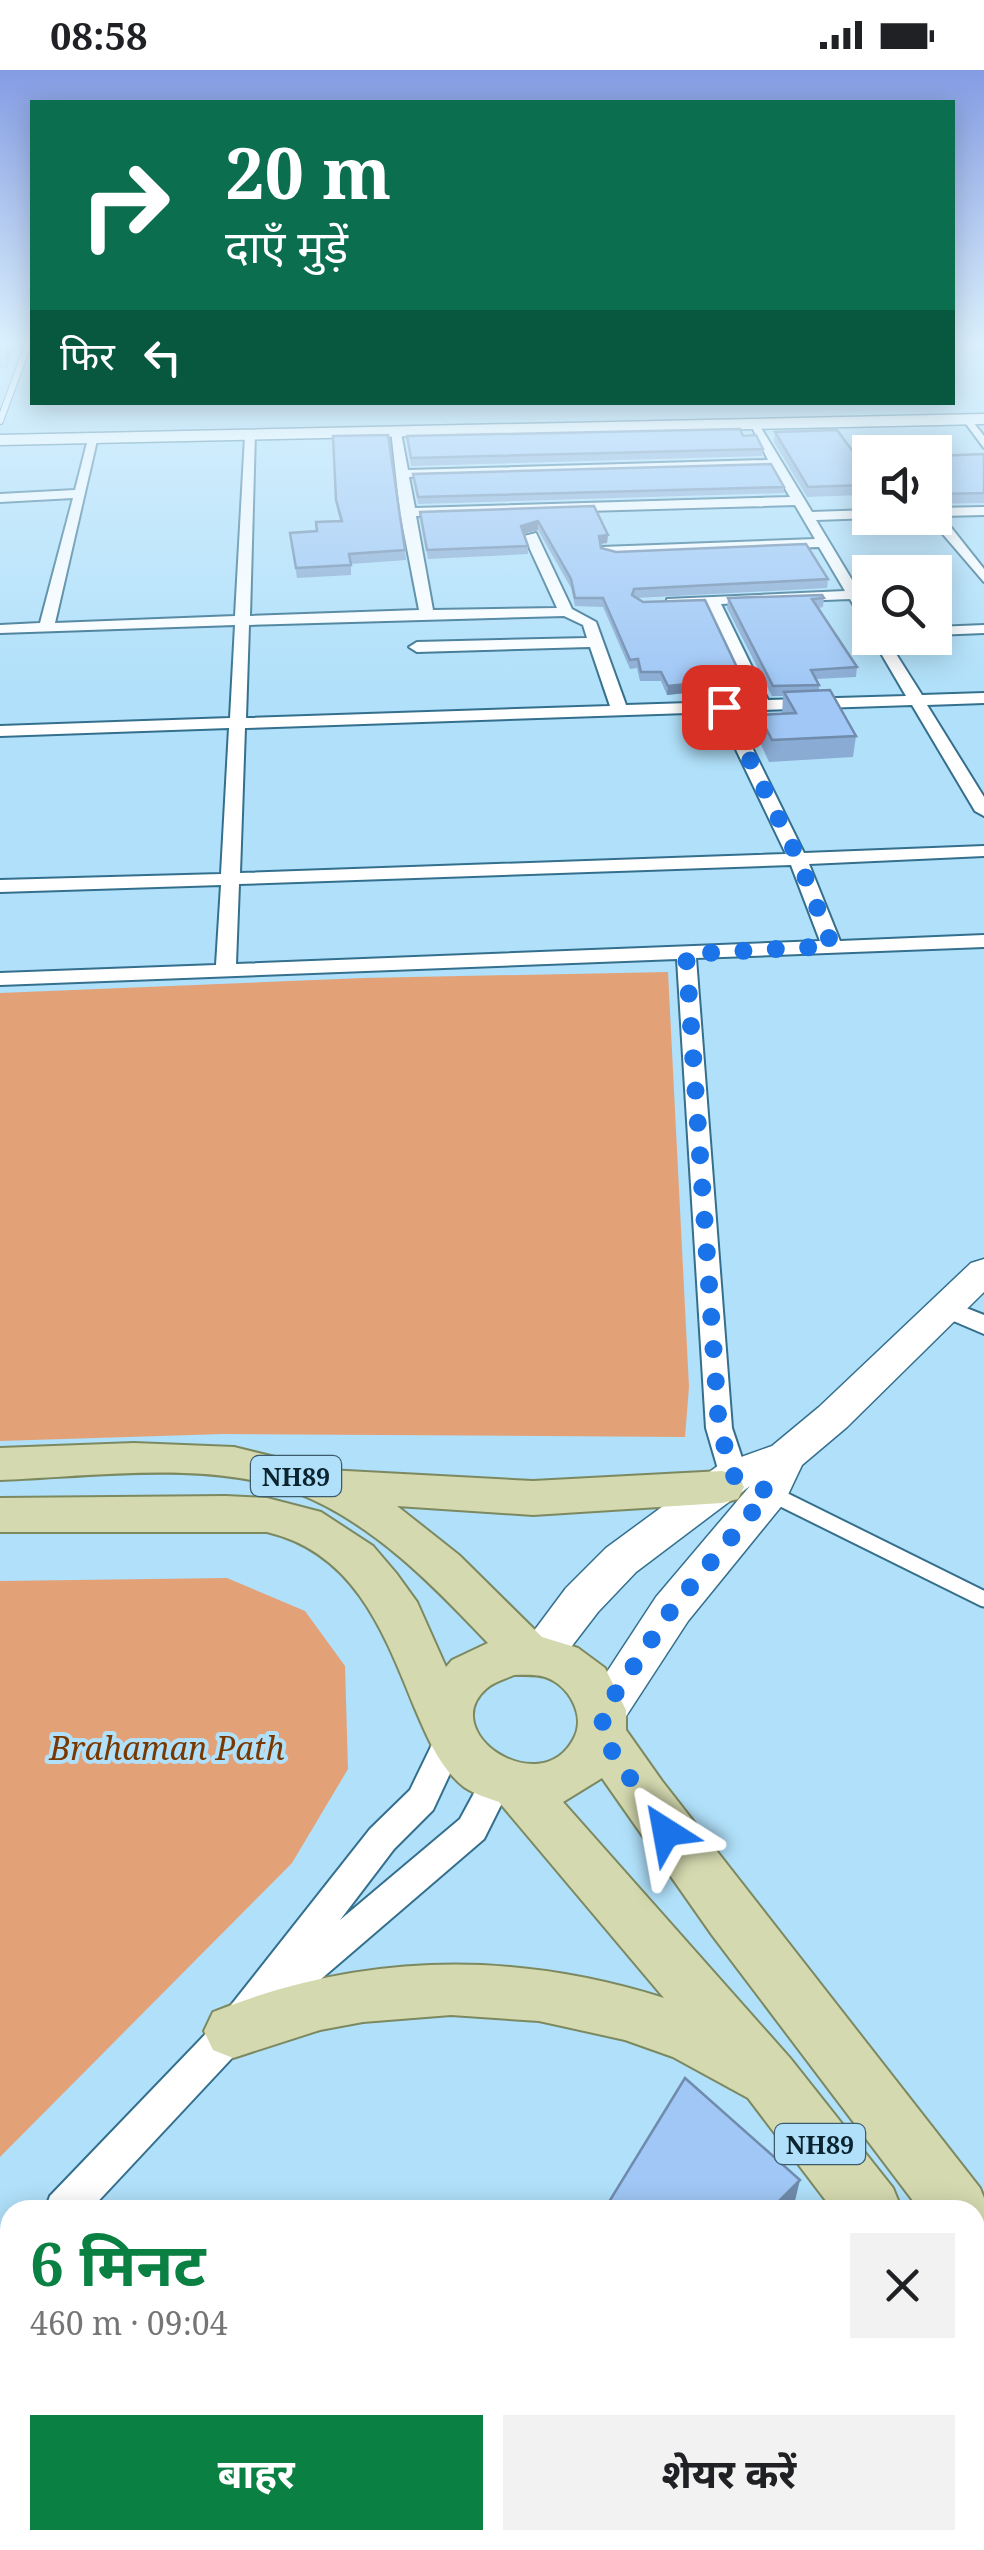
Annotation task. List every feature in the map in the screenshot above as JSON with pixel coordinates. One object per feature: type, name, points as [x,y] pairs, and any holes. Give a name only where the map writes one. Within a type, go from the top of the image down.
[{"type":"main road","name":"NH89","points":[[0,1464],[202,1461],[268,1468],[322,1484],[388,1522],[470,1592],[534,1655],[578,1671],[594,1688],[603,1724],[666,1832],[754,1951],[950,2200]]},
{"type":"main road","points":[[322,1484],[533,1498],[752,1478]]},
{"type":"main road","name":"NH89","points":[[0,1515],[267,1515],[305,1524],[357,1558],[400,1615],[450,1734],[478,1772],[507,1783],[769,2078],[863,2200]]},
{"type":"main road","points":[[450,1734],[450,1700],[462,1680],[490,1660],[534,1655]]},
{"type":"main road","points":[[507,1783],[554,1781],[579,1769],[596,1750],[603,1724]]},
{"type":"main road","points":[[233,2031],[319,2003],[390,1992],[483,1988],[588,2002],[670,2027],[769,2078]]},
{"type":"street","points":[[46,628],[88,461]]},
{"type":"street","points":[[226,968],[250,461]]},
{"type":"street","points":[[400,461],[427,614]]},
{"type":"street","points":[[774,461],[852,593]]},
{"type":"street","points":[[402,474],[776,464]]},
{"type":"street","points":[[0,498],[79,494]]},
{"type":"street","points":[[406,512],[798,501]]},
{"type":"street","points":[[952,513],[984,511]]},
{"type":"street","points":[[807,516],[852,515]]},
{"type":"street","points":[[951,535],[984,578]]},
{"type":"street","points":[[531,536],[566,612]]},
{"type":"street","points":[[606,550],[822,544]]},
{"type":"street","points":[[659,602],[852,595]]},
{"type":"street","points":[[712,600],[762,705]]},
{"type":"street","points":[[0,629],[566,612],[584,617],[620,711]]},
{"type":"street","points":[[952,630],[984,629]]},
{"type":"street","points":[[416,647],[596,642]]},
{"type":"street","points":[[890,655],[984,811]]},
{"type":"street","points":[[0,731],[984,698]]},
{"type":"street","points":[[724,707],[798,858],[832,946]]},
{"type":"street","points":[[0,886],[984,851]]},
{"type":"street","points":[[0,980],[226,968],[984,941]]},
{"type":"street","points":[[686,954],[719,1428],[752,1478]]},
{"type":"street","points":[[534,1655],[621,1560],[752,1478],[833,1417],[984,1271]]},
{"type":"street","points":[[946,1308],[984,1325]]},
{"type":"street","points":[[603,1724],[752,1478]]},
{"type":"street","points":[[73,2200],[233,2031],[382,1839],[422,1800],[450,1734]]},
{"type":"street","points":[[233,2031],[472,1828],[507,1783]]},
{"type":"lane","points":[[752,1478],[984,1599]]},
{"type":"green space","points":[[668,972],[689,1387],[685,1437],[223,1434],[0,1441],[0,993],[363,978]]},
{"type":"green space","name":"Brahaman Path","points":[[227,1578],[305,1611],[345,1666],[348,1769],[292,1863],[0,2157],[0,1581]]},
{"type":"building","points":[[334,461],[392,461],[405,550],[349,554],[351,565],[296,568],[290,533],[317,531],[316,522],[342,521],[336,500]]},
{"type":"building","points":[[792,461],[852,461],[852,485],[808,487]]},
{"type":"building","points":[[952,461],[984,461],[984,493],[952,494]]},
{"type":"building","points":[[771,464],[784,487],[418,497],[413,474]]},
{"type":"building","points":[[594,506],[608,535],[599,536],[601,548],[616,552],[806,544],[828,579],[634,589],[632,595],[643,602],[705,600],[742,678],[668,686],[661,672],[641,672],[638,659],[630,660],[603,598],[575,598],[571,579],[538,521],[521,526],[528,546],[427,550],[420,512]]},
{"type":"building","points":[[728,598],[824,598],[812,599],[857,667],[811,670],[819,685],[773,686]]},
{"type":"building","points":[[830,690],[856,736],[772,740],[759,715],[796,713],[784,692]]},
{"type":"building","points":[[685,2078],[800,2180],[780,2200],[610,2200]]},
{"type":"route","points":[[666,1832],[602,1736],[603,1712],[672,1609],[769,1492],[734,1476],[719,1428],[686,954],[832,946],[798,858],[724,707]]}]
